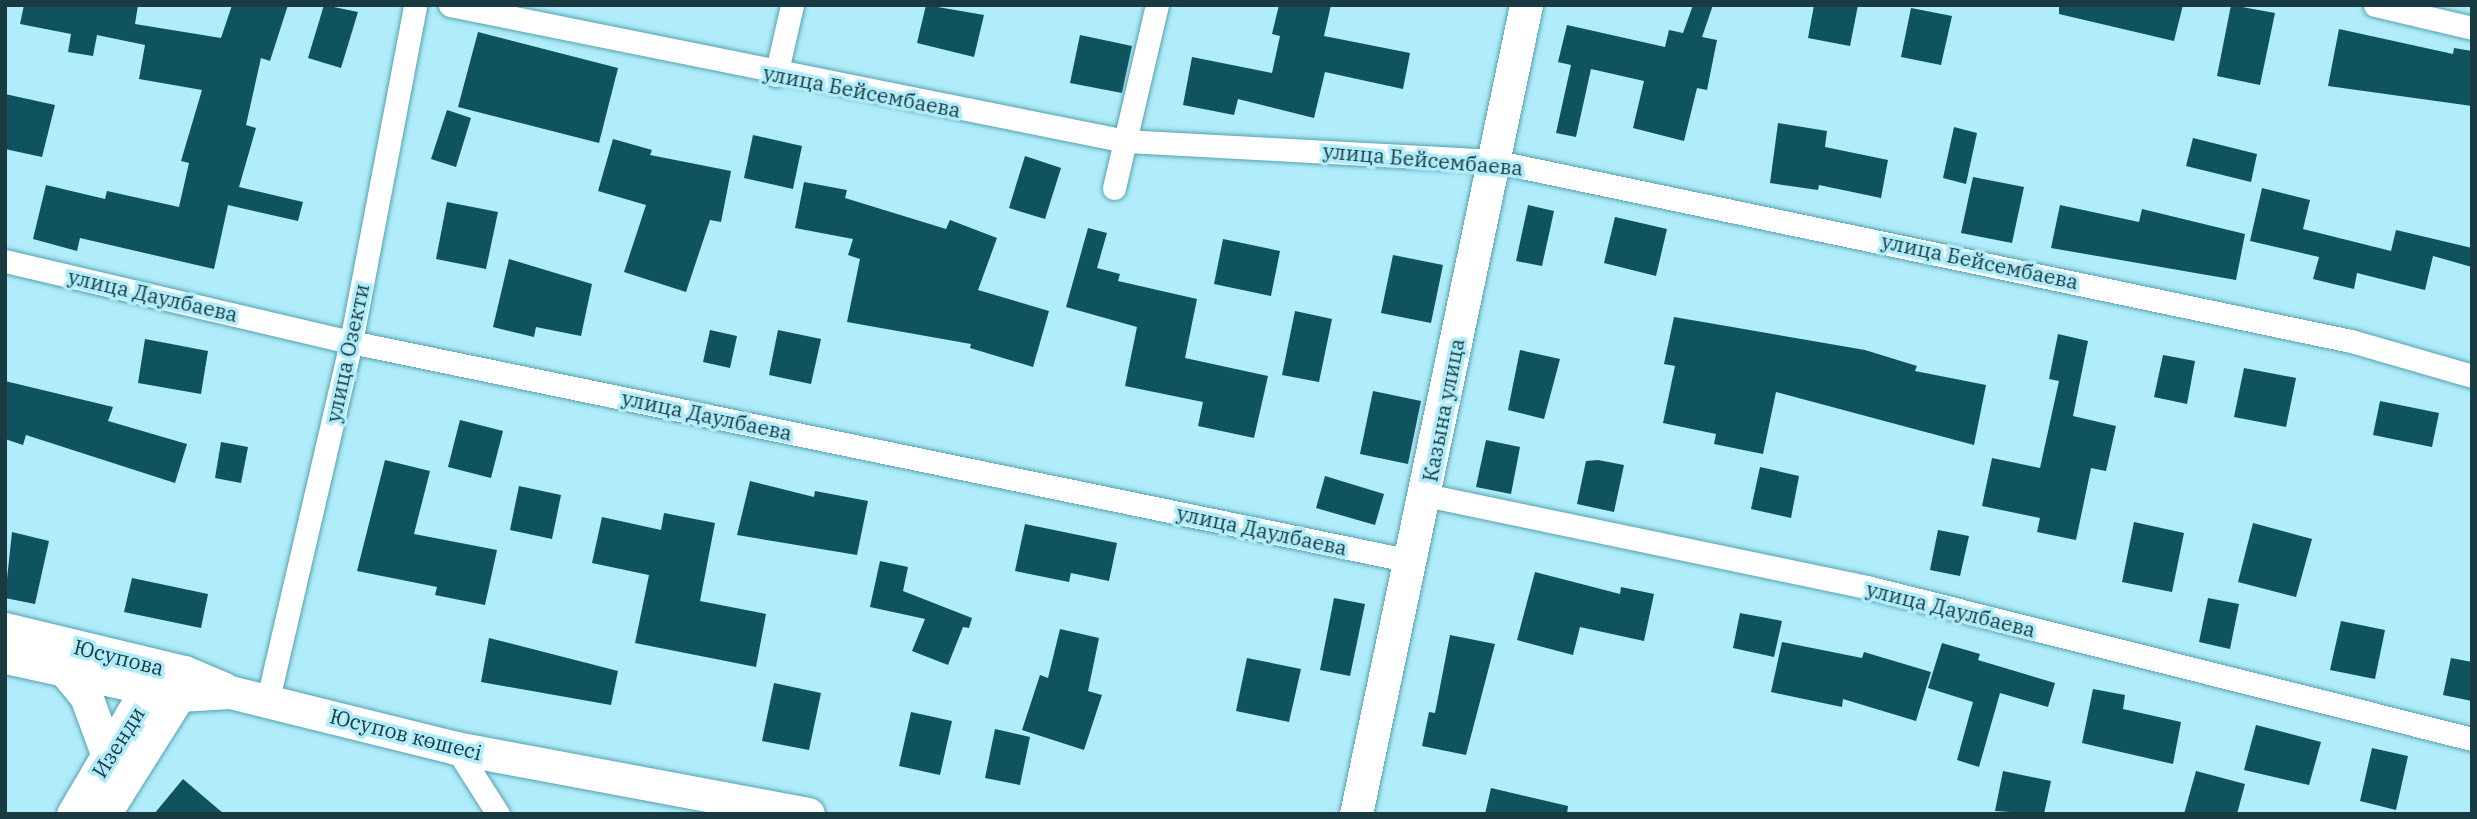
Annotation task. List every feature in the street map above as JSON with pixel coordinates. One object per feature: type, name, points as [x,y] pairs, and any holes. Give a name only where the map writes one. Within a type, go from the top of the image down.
[{"type":"street","name":"улица Озекти","points":[[268,699],[351,342],[415,5]]},
{"type":"street","name":"улица Бейсембаева","points":[[450,5],[776,75],[1125,141],[1493,161],[2351,341],[2472,376]]},
{"type":"street","points":[[776,75],[792,5]]},
{"type":"street","points":[[1114,188],[1157,5]]},
{"type":"street","name":"Казына улица","points":[[1356,814],[1426,495],[1526,5]]},
{"type":"street","points":[[2375,5],[2472,28]]},
{"type":"street","name":"улица Даулбаева","points":[[5,261],[351,342],[1411,561]]},
{"type":"street","name":"улица Даулбаева","points":[[1426,495],[1867,587],[2472,739]]},
{"type":"street","name":"Юсупова","points":[[5,629],[168,681],[230,692]]},
{"type":"street","points":[[5,657],[65,671],[168,681]]},
{"type":"street","points":[[65,671],[86,696],[108,756]]},
{"type":"street","name":"Изенди","points":[[73,814],[108,756],[168,681]]},
{"type":"street","name":"Изенди","points":[[104,814],[168,681]]},
{"type":"street","name":"Юсупов көшесі","points":[[230,692],[268,699],[456,748],[808,814]]},
{"type":"street","points":[[456,748],[498,814]]},
{"type":"building","points":[[24,5],[138,5],[135,24],[221,38],[232,5],[288,5],[270,61],[261,58],[246,125],[256,128],[239,187],[303,202],[298,221],[228,205],[214,269],[80,238],[77,251],[33,239],[46,185],[105,199],[107,191],[179,207],[189,163],[181,161],[202,90],[139,79],[145,45],[97,35],[93,56],[68,52],[71,34],[20,24]]},
{"type":"building","points":[[324,5],[358,12],[341,68],[308,58]]},
{"type":"building","points":[[926,5],[984,15],[974,57],[917,43]]},
{"type":"building","points":[[1279,5],[1331,5],[1324,36],[1410,53],[1403,89],[1325,72],[1314,118],[1238,99],[1234,115],[1183,105],[1192,57],[1272,73],[1280,36],[1272,34]]},
{"type":"building","points":[[1693,5],[1713,5],[1702,37],[1717,40],[1707,90],[1697,88],[1684,141],[1633,128],[1644,81],[1591,69],[1576,137],[1556,133],[1571,65],[1558,62],[1567,25],[1665,47],[1669,30],[1683,33]]},
{"type":"building","points":[[1814,5],[1858,5],[1850,46],[1808,38]]},
{"type":"building","points":[[2059,5],[2183,5],[2174,41],[2059,14]]},
{"type":"building","points":[[2231,5],[2275,13],[2260,85],[2217,76]]},
{"type":"building","points":[[1911,8],[1952,16],[1941,65],[1901,57]]},
{"type":"building","points":[[2339,29],[2453,54],[2454,48],[2472,51],[2472,106],[2328,86]]},
{"type":"building","points":[[478,32],[618,68],[599,143],[458,107]]},
{"type":"building","points":[[1080,35],[1132,46],[1122,93],[1070,83]]},
{"type":"building","points":[[5,94],[55,105],[42,157],[5,149]]},
{"type":"building","points":[[447,110],[471,118],[456,167],[431,159]]},
{"type":"building","points":[[1778,123],[1827,131],[1825,147],[1888,160],[1881,198],[1819,185],[1818,190],[1770,183]]},
{"type":"building","points":[[1954,127],[1977,133],[1966,184],[1943,178]]},
{"type":"building","points":[[753,135],[802,146],[793,189],[744,178]]},
{"type":"building","points":[[2193,138],[2257,154],[2251,182],[2186,166]]},
{"type":"building","points":[[613,139],[652,150],[650,155],[731,171],[721,222],[710,220],[686,292],[624,272],[646,205],[598,191]]},
{"type":"building","points":[[1025,156],[1061,168],[1045,219],[1009,208]]},
{"type":"building","points":[[1973,177],[2024,187],[2012,243],[1961,233]]},
{"type":"building","points":[[804,182],[847,190],[845,198],[946,229],[950,220],[997,238],[978,290],[1049,311],[1033,367],[970,348],[971,344],[847,322],[860,259],[848,255],[853,239],[795,228]]},
{"type":"building","points":[[2262,188],[2310,200],[2303,229],[2391,251],[2396,230],[2472,248],[2472,267],[2433,256],[2425,290],[2357,273],[2354,289],[2313,279],[2319,257],[2250,241]]},
{"type":"building","points":[[447,202],[498,212],[486,269],[436,259]]},
{"type":"building","points":[[1528,205],[1554,211],[1542,266],[1516,261]]},
{"type":"building","points":[[2060,205],[2139,222],[2142,209],[2245,234],[2236,280],[2051,248]]},
{"type":"building","points":[[1615,217],[1667,229],[1656,276],[1604,263]]},
{"type":"building","points":[[1088,228],[1107,233],[1097,268],[1120,274],[1118,281],[1197,299],[1185,358],[1268,376],[1254,438],[1198,426],[1203,402],[1125,386],[1137,327],[1066,307]]},
{"type":"building","points":[[1223,239],[1280,251],[1271,296],[1214,284]]},
{"type":"building","points":[[1393,255],[1443,265],[1431,323],[1381,313]]},
{"type":"building","points":[[509,259],[592,284],[581,336],[536,327],[534,337],[493,327]]},
{"type":"building","points":[[1295,311],[1332,319],[1319,382],[1282,375]]},
{"type":"building","points":[[1674,317],[1865,350],[1917,366],[1915,371],[1986,385],[1974,445],[1776,392],[1763,454],[1714,444],[1716,434],[1663,423],[1675,366],[1664,364]]},
{"type":"building","points":[[710,330],[737,336],[730,368],[703,362]]},
{"type":"building","points":[[778,330],[821,339],[811,384],[769,375]]},
{"type":"building","points":[[2058,334],[2088,341],[2073,416],[2116,426],[2106,471],[2091,468],[2076,540],[2037,532],[2040,518],[1982,506],[1992,458],[2040,468],[2059,381],[2049,379]]},
{"type":"building","points":[[145,339],[208,351],[201,394],[138,383]]},
{"type":"building","points":[[1520,350],[1560,359],[1544,419],[1508,410]]},
{"type":"building","points":[[2163,355],[2195,361],[2187,404],[2154,397]]},
{"type":"building","points":[[2244,368],[2296,378],[2286,427],[2234,417]]},
{"type":"building","points":[[5,381],[113,407],[108,421],[187,444],[175,483],[26,435],[23,445],[5,439]]},
{"type":"building","points":[[1373,391],[1421,401],[1408,464],[1360,454]]},
{"type":"building","points":[[2380,401],[2439,413],[2432,447],[2373,435]]},
{"type":"building","points":[[460,420],[503,431],[491,478],[448,467]]},
{"type":"building","points":[[1486,440],[1520,447],[1511,494],[1476,487]]},
{"type":"building","points":[[221,442],[248,447],[241,483],[215,478]]},
{"type":"building","points":[[385,460],[430,471],[414,534],[497,550],[485,605],[435,595],[437,587],[357,571]]},
{"type":"building","points":[[1598,460],[1624,465],[1614,512],[1577,504],[1586,461]]},
{"type":"building","points":[[1760,467],[1799,476],[1791,518],[1751,509]]},
{"type":"building","points":[[1325,476],[1384,494],[1375,525],[1316,508]]},
{"type":"building","points":[[750,481],[814,497],[815,491],[868,501],[857,555],[737,535]]},
{"type":"building","points":[[519,486],[561,495],[552,539],[510,530]]},
{"type":"building","points":[[664,513],[715,523],[700,601],[766,614],[756,667],[635,643],[649,575],[592,563],[602,517],[661,530]]},
{"type":"building","points":[[2134,522],[2184,533],[2172,592],[2122,582]]},
{"type":"building","points":[[2253,523],[2312,539],[2296,597],[2238,582]]},
{"type":"building","points":[[1025,524],[1117,543],[1109,581],[1071,573],[1069,582],[1015,571]]},
{"type":"building","points":[[1938,530],[1969,536],[1960,576],[1930,570]]},
{"type":"building","points":[[12,532],[49,541],[35,604],[5,598]]},
{"type":"building","points":[[880,561],[908,567],[903,591],[972,618],[969,628],[963,627],[948,665],[912,651],[925,619],[870,607]]},
{"type":"building","points":[[1535,572],[1620,594],[1621,587],[1654,594],[1644,641],[1580,627],[1573,655],[1517,640]]},
{"type":"building","points":[[132,578],[208,594],[201,628],[124,612]]},
{"type":"building","points":[[1334,598],[1365,604],[1350,676],[1320,670]]},
{"type":"building","points":[[2208,598],[2239,604],[2230,649],[2199,642]]},
{"type":"building","points":[[1740,613],[1782,621],[1774,657],[1733,648]]},
{"type":"building","points":[[2341,621],[2385,630],[2375,679],[2330,670]]},
{"type":"building","points":[[1060,629],[1099,638],[1088,691],[1102,695],[1084,750],[1022,730],[1040,675],[1048,678]]},
{"type":"building","points":[[1450,635],[1495,644],[1466,755],[1422,746],[1429,712],[1435,713]]},
{"type":"building","points":[[489,638],[618,671],[611,705],[481,682]]},
{"type":"building","points":[[1782,642],[1862,658],[1864,652],[1931,672],[1916,721],[1843,699],[1842,707],[1771,692]]},
{"type":"building","points":[[1942,643],[1980,654],[1978,660],[2055,683],[2048,707],[2000,693],[1979,767],[1957,760],[1973,702],[1928,688]]},
{"type":"building","points":[[1247,658],[1301,669],[1289,722],[1236,711]]},
{"type":"building","points":[[2451,658],[2472,662],[2472,701],[2443,695]]},
{"type":"building","points":[[774,683],[821,693],[809,750],[762,741]]},
{"type":"building","points":[[2093,689],[2125,695],[2123,709],[2181,722],[2173,764],[2082,743]]},
{"type":"building","points":[[911,712],[952,721],[940,775],[899,766]]},
{"type":"building","points":[[2256,725],[2321,742],[2309,785],[2244,770]]},
{"type":"building","points":[[995,729],[1030,737],[1020,785],[985,778]]},
{"type":"building","points":[[2372,748],[2408,756],[2396,810],[2360,801]]},
{"type":"building","points":[[2003,771],[2051,781],[2044,814],[1995,811]]},
{"type":"building","points":[[2196,771],[2245,784],[2237,814],[2184,814]]},
{"type":"building","points":[[183,779],[224,814],[154,814]]},
{"type":"building","points":[[1491,788],[1568,806],[1567,814],[1485,814]]}]
